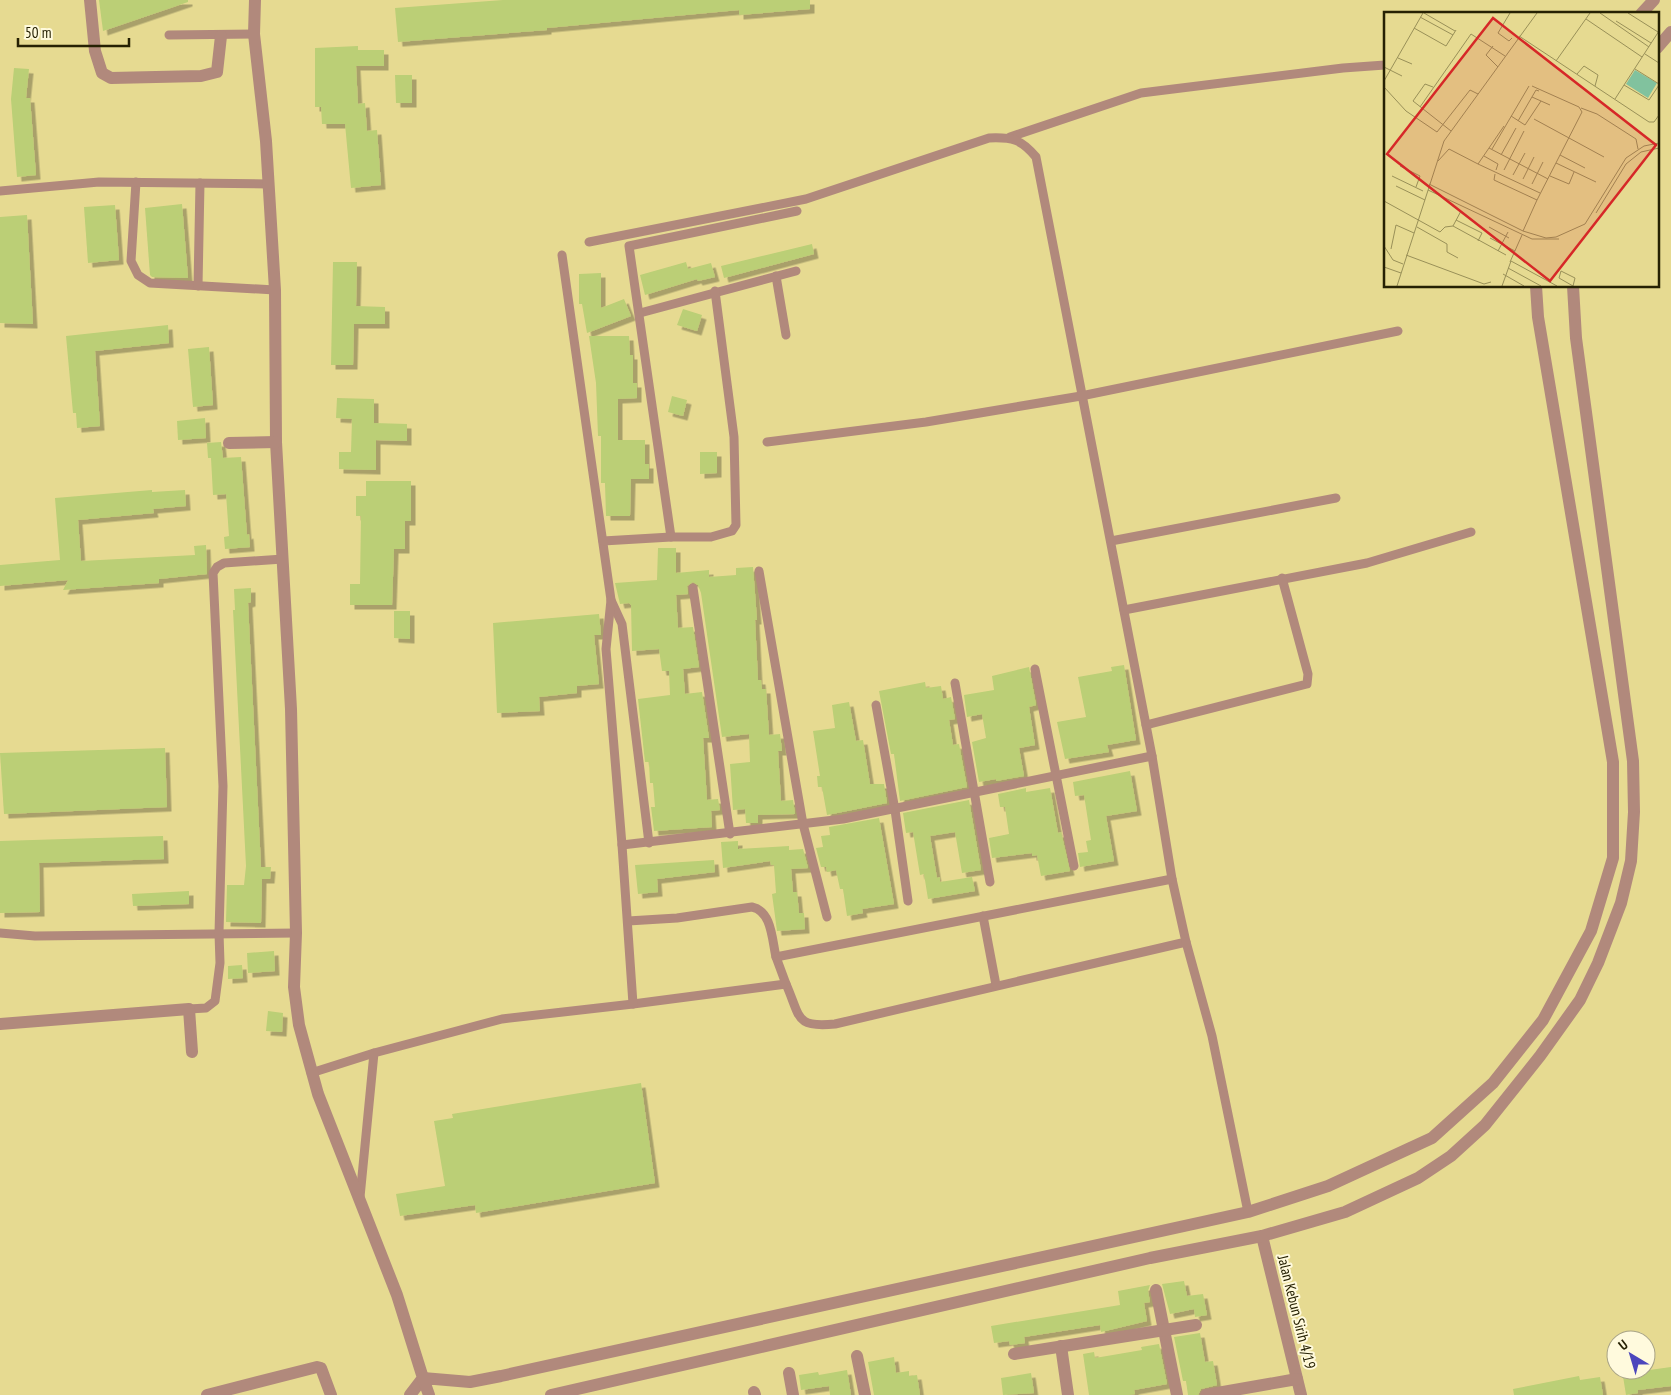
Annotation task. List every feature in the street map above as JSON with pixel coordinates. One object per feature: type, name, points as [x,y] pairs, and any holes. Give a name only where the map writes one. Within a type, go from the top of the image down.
[{"type":"street","points":[[90,0],[95,51],[102,73],[111,78],[201,76],[218,72],[221,36]]},
{"type":"street","points":[[255,0],[254,34],[270,184],[274,290],[276,442],[291,709],[296,933],[294,987],[299,1025],[311,1073],[398,1295],[429,1394]]},
{"type":"street","points":[[1643,12],[1654,0]]},
{"type":"street","points":[[1658,47],[1671,32]]},
{"type":"street","points":[[423,1378],[470,1382],[501,1376],[1248,1212],[1328,1186],[1432,1138],[1493,1083],[1543,1020],[1591,931],[1613,858],[1613,762],[1538,317],[1536,288]]},
{"type":"street","points":[[551,1395],[1140,1261],[1262,1236],[1345,1212],[1418,1178],[1458,1150],[1491,1118],[1540,1056],[1580,1000],[1598,962],[1621,903],[1631,861],[1634,812],[1633,761],[1576,338],[1573,288]]},
{"type":"street","points":[[229,443],[276,442]]},
{"type":"street","points":[[0,1024],[189,1009],[192,1052]]},
{"type":"street","name":"Jalan Kebun Sirih 4/19","points":[[1262,1236],[1301,1395]]},
{"type":"street","points":[[1156,1290],[1177,1395]]},
{"type":"street","points":[[1014,1354],[1196,1325]]},
{"type":"street","points":[[1061,1346],[1068,1395]]},
{"type":"street","points":[[857,1356],[865,1395]]},
{"type":"street","points":[[207,1395],[251,1390],[317,1367],[321,1368],[324,1373],[331,1395]]},
{"type":"street","points":[[789,1373],[793,1395]]},
{"type":"street","points":[[410,1395],[423,1378]]},
{"type":"street","points":[[1206,1395],[1297,1379]]},
{"type":"lane","points":[[169,36],[254,34]]},
{"type":"lane","points":[[589,242],[806,199],[989,138],[1010,137],[1141,93],[1344,68],[1384,65]]},
{"type":"lane","points":[[1010,137],[1026,146],[1036,157],[1152,756],[1172,879],[1186,942],[1212,1036],[1248,1212]]},
{"type":"lane","points":[[0,191],[99,182],[270,184]]},
{"type":"lane","points":[[136,182],[131,260],[138,276],[150,282],[274,290]]},
{"type":"lane","points":[[198,286],[200,183]]},
{"type":"lane","points":[[671,537],[640,313],[628,248],[631,244],[797,211]]},
{"type":"lane","points":[[562,255],[611,600],[606,649],[633,1004]]},
{"type":"lane","points":[[640,313],[715,291],[796,271]]},
{"type":"lane","points":[[776,276],[786,335]]},
{"type":"lane","points":[[603,541],[711,537],[732,530],[736,525],[734,437],[715,291]]},
{"type":"lane","points":[[767,442],[926,422],[1081,396],[1398,331]]},
{"type":"lane","points":[[1111,541],[1336,498]]},
{"type":"lane","points":[[1124,610],[1367,563],[1471,532]]},
{"type":"lane","points":[[189,1009],[206,1008],[215,1001],[220,963],[219,933],[223,786],[213,573],[217,567],[224,563],[283,559]]},
{"type":"lane","points":[[759,571],[803,824],[827,917]]},
{"type":"lane","points":[[1146,725],[1307,684],[1308,674],[1282,578]]},
{"type":"lane","points":[[693,588],[730,834]]},
{"type":"lane","points":[[611,600],[622,624],[649,843]]},
{"type":"lane","points":[[1035,668],[1074,866]]},
{"type":"lane","points":[[956,682],[990,882]]},
{"type":"lane","points":[[876,705],[895,810],[908,901]]},
{"type":"lane","points":[[622,845],[730,834],[895,810],[974,794],[1055,774],[1152,756]]},
{"type":"lane","points":[[776,957],[1172,879]]},
{"type":"lane","points":[[628,922],[677,918],[752,907],[758,908],[766,916],[776,957],[800,1017],[806,1023],[813,1026],[835,1024],[1186,942]]},
{"type":"lane","points":[[983,916],[996,985]]},
{"type":"lane","points":[[0,933],[35,936],[296,933]]},
{"type":"lane","points":[[311,1073],[374,1053],[502,1019],[786,984]]},
{"type":"lane","points":[[360,1200],[374,1053]]},
{"type":"building","points":[[99,0],[188,0],[188,2],[103,31]]},
{"type":"building","points":[[503,0],[810,0],[810,9],[739,15],[739,10],[547,28],[547,30],[398,42],[395,8]]},
{"type":"building","points":[[358,46],[358,50],[384,50],[384,66],[356,66],[358,104],[365,103],[367,131],[377,130],[381,185],[351,188],[345,124],[322,124],[321,107],[315,107],[315,48]]},
{"type":"building","points":[[14,68],[29,69],[26,98],[30,98],[36,175],[17,177],[11,99]]},
{"type":"building","points":[[395,75],[412,75],[412,103],[396,103]]},
{"type":"building","points":[[182,204],[188,278],[152,277],[150,275],[145,208]]},
{"type":"building","points":[[115,205],[119,260],[88,263],[84,207]]},
{"type":"building","points":[[27,215],[33,324],[0,323],[0,217]]},
{"type":"building","points":[[812,244],[814,254],[724,278],[721,266]]},
{"type":"building","points":[[333,262],[357,262],[356,306],[385,307],[385,324],[354,324],[353,365],[331,365]]},
{"type":"building","points":[[686,262],[688,269],[711,263],[715,277],[698,281],[697,279],[645,295],[640,275]]},
{"type":"building","points":[[601,273],[601,308],[624,299],[631,316],[587,333],[582,304],[579,304],[579,274]]},
{"type":"building","points":[[683,309],[702,315],[697,331],[677,325]]},
{"type":"building","points":[[168,325],[169,343],[95,351],[100,426],[77,428],[76,413],[73,413],[66,336]]},
{"type":"building","points":[[589,336],[629,336],[630,355],[633,355],[633,383],[637,383],[637,398],[618,399],[618,440],[645,440],[645,464],[649,464],[649,479],[631,479],[630,516],[606,516],[605,483],[601,483],[601,436],[598,436],[596,383]]},
{"type":"building","points":[[209,347],[213,405],[193,407],[188,349]]},
{"type":"building","points":[[672,396],[687,400],[683,416],[668,412]]},
{"type":"building","points":[[337,398],[374,399],[374,423],[407,424],[407,441],[376,440],[376,470],[339,469],[339,452],[351,452],[352,419],[336,418]]},
{"type":"building","points":[[205,418],[206,438],[178,440],[177,421]]},
{"type":"building","points":[[221,442],[223,458],[241,457],[247,535],[249,534],[250,547],[225,549],[224,537],[229,536],[226,494],[213,495],[211,458],[208,458],[207,443]]},
{"type":"building","points":[[700,452],[717,452],[717,473],[700,474]]},
{"type":"building","points":[[366,481],[411,481],[411,521],[405,521],[405,549],[394,549],[392,605],[350,605],[350,584],[360,584],[361,516],[356,516],[356,496],[366,496]]},
{"type":"building","points":[[152,490],[152,492],[185,490],[186,506],[153,509],[154,513],[78,520],[81,561],[195,555],[194,546],[206,545],[207,574],[159,579],[159,583],[63,590],[68,580],[0,586],[0,565],[60,560],[55,498]]},
{"type":"building","points":[[658,548],[676,548],[676,573],[709,570],[709,577],[736,575],[736,568],[753,567],[757,620],[755,620],[758,680],[761,680],[762,689],[766,689],[769,735],[780,734],[782,751],[778,751],[781,801],[793,800],[795,814],[758,815],[758,823],[746,823],[745,809],[733,810],[730,764],[750,762],[749,734],[722,737],[701,593],[698,585],[693,582],[687,586],[688,594],[676,595],[678,628],[693,627],[699,667],[683,669],[685,694],[702,692],[709,738],[703,738],[707,800],[718,799],[720,810],[711,811],[712,827],[654,831],[651,807],[655,807],[653,783],[650,783],[649,762],[645,762],[638,699],[670,695],[669,671],[662,671],[659,649],[632,651],[631,605],[629,603],[620,604],[615,583],[657,580]]},
{"type":"building","points":[[251,588],[251,602],[248,603],[261,867],[271,867],[270,879],[262,879],[261,923],[226,922],[227,885],[244,885],[246,866],[233,610],[235,610],[234,589]]},
{"type":"building","points":[[394,611],[410,611],[410,639],[394,638]]},
{"type":"building","points":[[599,614],[601,635],[594,635],[599,684],[577,686],[577,693],[539,697],[540,711],[497,713],[493,623]]},
{"type":"building","points":[[1124,665],[1136,740],[1107,745],[1109,752],[1065,759],[1057,722],[1086,717],[1078,677],[1112,671],[1111,667]]},
{"type":"building","points":[[1029,667],[1036,705],[1029,707],[1035,745],[1019,748],[1024,776],[979,782],[972,742],[986,738],[982,714],[967,717],[964,695],[994,690],[992,676]]},
{"type":"building","points":[[925,682],[926,688],[941,686],[943,699],[951,697],[955,719],[949,720],[953,745],[959,744],[967,787],[900,801],[894,754],[891,754],[879,691]]},
{"type":"building","points":[[849,702],[856,741],[863,740],[870,784],[884,784],[887,803],[827,815],[822,787],[818,787],[817,776],[820,776],[813,731],[835,728],[832,705]]},
{"type":"building","points":[[165,748],[167,807],[4,814],[0,753]]},
{"type":"building","points":[[1130,771],[1137,811],[1106,816],[1114,861],[1080,867],[1078,853],[1088,852],[1086,841],[1091,840],[1084,795],[1075,796],[1073,782]]},
{"type":"building","points":[[1026,788],[1026,792],[1050,788],[1058,833],[1061,832],[1070,871],[1041,876],[1037,855],[1032,856],[1032,853],[992,858],[989,838],[1009,834],[1005,807],[1000,807],[998,794]]},
{"type":"building","points":[[969,800],[981,870],[962,873],[955,832],[930,836],[937,878],[940,877],[940,882],[972,877],[975,891],[928,899],[924,874],[920,875],[913,832],[906,833],[903,813]]},
{"type":"building","points":[[879,818],[894,904],[862,909],[863,913],[847,916],[843,889],[840,889],[836,870],[827,872],[826,867],[821,867],[816,848],[823,847],[821,836],[830,835],[829,827]]},
{"type":"building","points":[[163,836],[164,859],[39,863],[40,912],[0,913],[0,841]]},
{"type":"building","points":[[738,841],[738,849],[789,846],[789,850],[803,849],[808,868],[791,869],[793,892],[797,892],[799,913],[804,913],[805,929],[777,931],[772,894],[776,893],[774,865],[771,865],[770,861],[723,868],[721,842]]},
{"type":"building","points":[[714,860],[715,872],[657,879],[658,892],[638,894],[635,865]]},
{"type":"building","points":[[189,891],[189,904],[133,906],[132,894]]},
{"type":"building","points":[[274,951],[275,971],[248,973],[247,953]]},
{"type":"building","points":[[242,965],[243,978],[228,979],[228,966]]},
{"type":"building","points":[[268,1011],[283,1013],[282,1032],[266,1031]]},
{"type":"building","points":[[641,1083],[655,1183],[476,1213],[475,1205],[400,1216],[396,1194],[445,1186],[434,1121],[453,1118],[452,1114]]},
{"type":"building","points":[[1184,1281],[1187,1296],[1203,1294],[1207,1315],[1195,1317],[1194,1309],[1170,1314],[1162,1284]]},
{"type":"building","points":[[1150,1285],[1148,1291],[1150,1302],[1144,1303],[1147,1321],[1101,1332],[1100,1325],[1024,1337],[1025,1343],[1010,1345],[1009,1341],[994,1343],[991,1326],[1120,1305],[1118,1291]]},
{"type":"building","points":[[1200,1333],[1205,1362],[1213,1361],[1217,1385],[1201,1389],[1198,1395],[1188,1395],[1186,1381],[1183,1381],[1174,1337]]},
{"type":"building","points":[[1159,1344],[1167,1384],[1134,1390],[1135,1394],[1129,1395],[1089,1395],[1083,1354],[1094,1352],[1095,1358],[1142,1350],[1141,1347]]},
{"type":"building","points":[[894,1357],[896,1373],[909,1371],[909,1376],[917,1375],[920,1395],[874,1395],[868,1362]]},
{"type":"building","points":[[1671,1367],[1671,1386],[1638,1390],[1638,1393],[1626,1395],[1624,1380],[1656,1380],[1656,1369]]},
{"type":"building","points":[[847,1370],[851,1395],[830,1395],[829,1386],[801,1390],[799,1375],[818,1372],[819,1375]]},
{"type":"building","points":[[1031,1373],[1034,1393],[1003,1395],[1001,1378]]},
{"type":"building","points":[[1579,1376],[1580,1380],[1600,1377],[1603,1395],[1514,1395],[1513,1389]]}]
